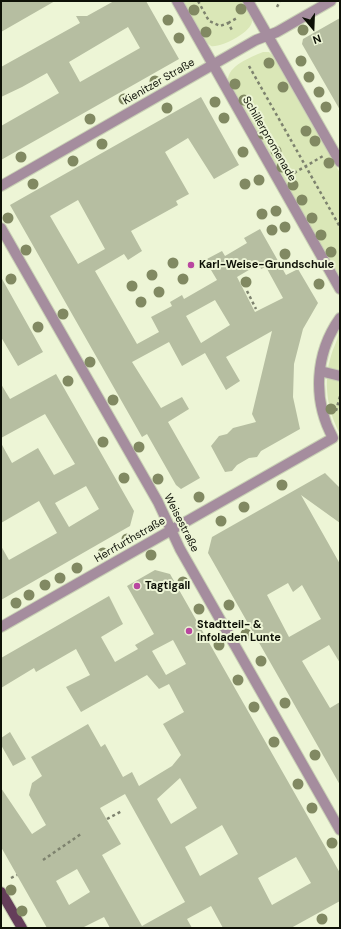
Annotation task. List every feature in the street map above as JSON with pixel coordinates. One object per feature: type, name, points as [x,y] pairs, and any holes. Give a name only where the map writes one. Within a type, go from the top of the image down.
[{"type":"main road","points":[[1,892],[22,928]]},
{"type":"street","name":"Schillerpromenade","points":[[177,1],[340,289]]},
{"type":"street","points":[[248,1],[340,162]]},
{"type":"street","name":"Kienitzer Straße","points":[[1,186],[213,65],[331,1]]},
{"type":"street","name":"Weisestraße","points":[[1,228],[158,502],[180,550],[340,830]]},
{"type":"street","points":[[340,318],[326,343],[320,371],[340,376]]},
{"type":"street","name":"Herrfurthstraße","points":[[1,628],[333,438],[325,421],[320,404],[320,371]]},
{"type":"path","points":[[198,1],[209,21],[220,26],[237,18]]},
{"type":"path","points":[[277,7],[280,1]]},
{"type":"path","points":[[228,23],[233,32]]},
{"type":"path","points":[[249,66],[340,227]]},
{"type":"path","points":[[284,179],[329,153]]},
{"type":"path","points":[[247,291],[256,309]]},
{"type":"path","points":[[335,415],[340,396]]},
{"type":"path","points":[[107,819],[122,810]]},
{"type":"path","points":[[43,860],[81,834]]},
{"type":"path","points":[[11,878],[17,875]]},
{"type":"green space","points":[[183,1],[242,1],[251,16],[251,25],[242,34],[228,42],[211,46],[205,41]]},
{"type":"green space","points":[[263,52],[269,52],[273,56],[340,173],[340,278],[228,81],[231,71],[235,67],[246,59]]},
{"type":"green space","points":[[340,326],[340,434],[329,406],[327,376]]},
{"type":"building","points":[[1,1],[55,1],[1,32]]},
{"type":"building","points":[[114,1],[146,1],[179,59],[1,160],[1,126],[59,93],[47,73],[1,97],[1,67],[80,23],[76,16],[87,16]],"holes":[[[128,27],[140,48],[80,82],[69,62]]]},
{"type":"building","points":[[340,18],[340,110],[302,44],[303,39]]},
{"type":"building","points":[[201,97],[239,165],[214,179],[188,138],[165,152],[189,194],[176,201],[178,205],[131,231],[142,251],[128,260],[124,254],[95,271],[137,344],[159,332],[151,317],[172,306],[170,302],[182,295],[184,299],[217,280],[205,260],[222,251],[225,256],[247,243],[244,238],[260,229],[286,275],[298,269],[318,303],[303,329],[294,364],[293,397],[300,429],[261,451],[257,457],[249,458],[237,465],[232,471],[225,472],[211,446],[219,436],[227,434],[233,428],[256,422],[252,414],[272,331],[226,357],[240,381],[226,390],[205,353],[182,366],[169,342],[132,362],[161,408],[182,397],[189,409],[168,422],[200,478],[181,489],[176,485],[147,434],[142,437],[10,205]],"holes":[[[78,200],[105,249],[78,264],[50,216]],[[259,264],[261,269],[266,267],[283,298],[255,312],[237,277]],[[215,300],[230,325],[201,343],[186,316]]]},
{"type":"building","points":[[1,277],[43,352],[18,366],[1,337]]},
{"type":"building","points":[[56,374],[134,511],[130,526],[1,600],[1,546],[9,560],[57,533],[39,501],[1,523],[1,443],[12,463],[38,448],[54,475],[75,464],[45,414],[1,438],[1,384],[10,399]],"holes":[[[86,486],[99,509],[69,527],[55,503]]]},
{"type":"building","points":[[325,473],[340,488],[340,523],[301,495],[340,564],[340,663],[329,645],[302,661],[330,708],[340,702],[340,785],[208,553],[212,537]],"holes":[[[288,583],[293,592],[302,585],[321,619],[289,637],[267,595]]]},
{"type":"building","points":[[155,570],[170,574],[340,873],[340,901],[291,928],[223,928],[211,906],[187,919],[192,928],[110,928],[104,917],[82,928],[47,928],[1,847],[1,788],[32,834],[46,825],[29,795],[32,783],[42,776],[31,757],[88,724],[101,747],[105,744],[123,777],[132,772],[139,786],[172,766],[181,755],[163,724],[184,712],[169,684],[159,689],[147,675],[81,712],[66,687],[90,675],[76,649],[36,672],[34,668],[1,688],[1,658],[109,596],[123,624],[101,637],[115,662],[138,649],[135,645],[154,634],[127,586]],"holes":[[[173,640],[186,664],[166,675],[152,651]],[[180,778],[197,808],[171,824],[157,799]],[[125,794],[185,902],[142,926],[102,855],[121,844],[100,808]],[[222,825],[238,854],[200,876],[185,847]],[[296,857],[311,883],[272,905],[258,878]],[[77,869],[90,892],[69,905],[56,881]]]},
{"type":"building","points":[[10,732],[26,759],[13,766],[1,745],[1,738]]},
{"type":"place","name":"Karl-Weise-Grundschule","points":[[191,265]]},
{"type":"place","name":"Tagtigall","points":[[137,586]]},
{"type":"place","name":"Stadtteil- & Infoladen Lunte","points":[[189,631]]}]
